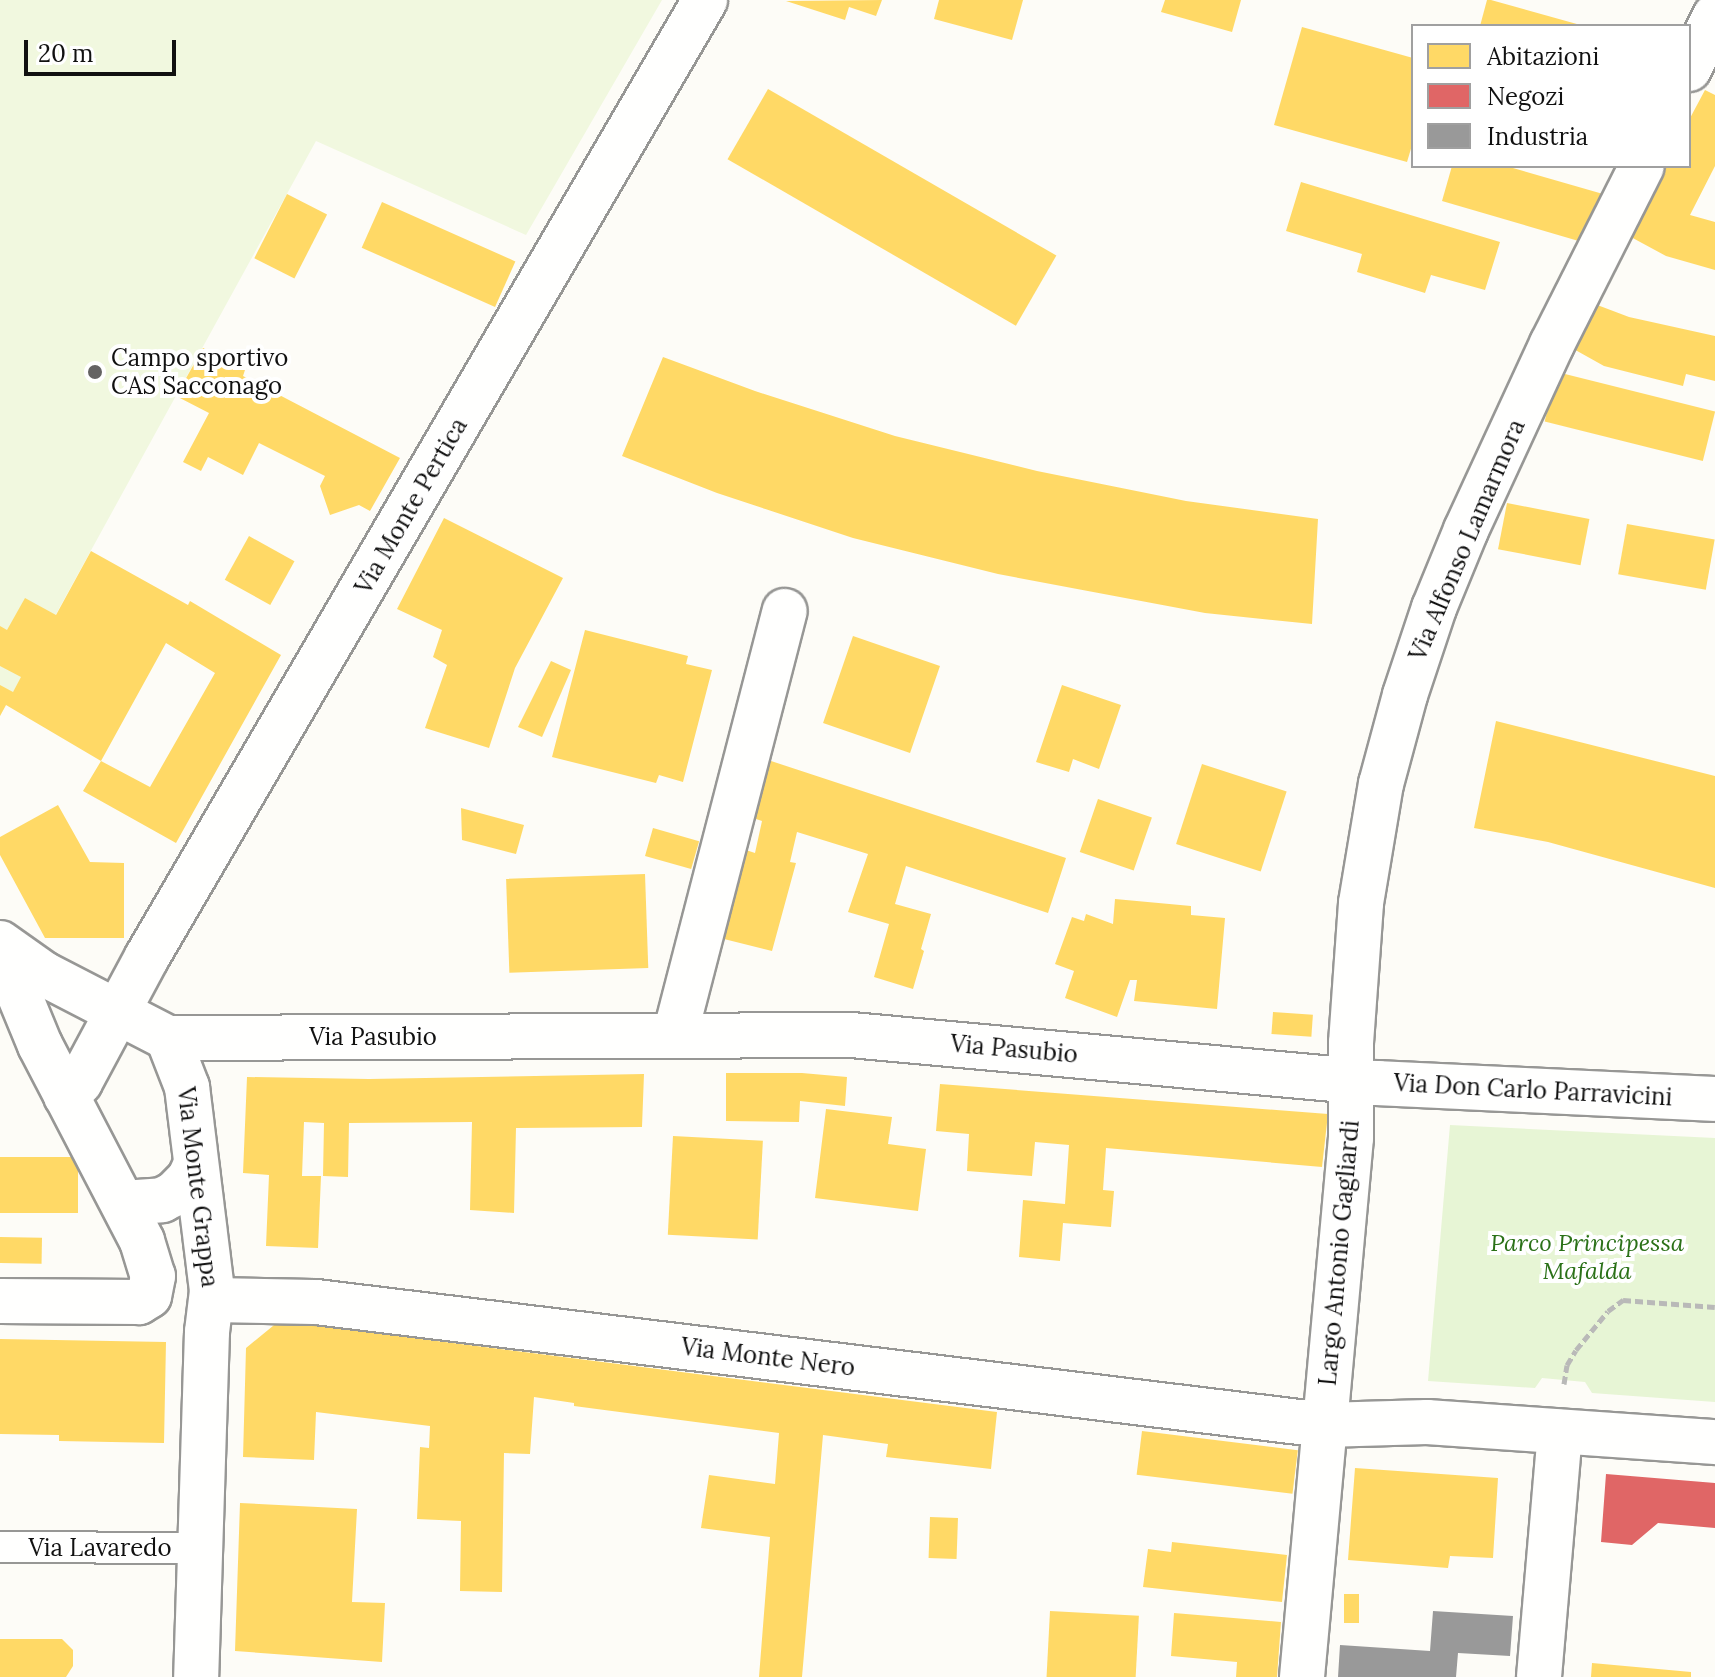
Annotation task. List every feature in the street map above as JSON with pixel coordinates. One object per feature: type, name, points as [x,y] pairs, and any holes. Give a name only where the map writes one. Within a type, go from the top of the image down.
[{"type":"street","name":"Via Monte Pertica","points":[[66,1096],[80,1082],[155,944],[705,0]]},
{"type":"street","points":[[1691,65],[1715,16]]},
{"type":"street","name":"Via Alfonso Lamarmora","points":[[1352,1080],[1357,965],[1369,845],[1405,695],[1434,608],[1466,530],[1552,344],[1641,168]]},
{"type":"street","points":[[675,1035],[785,611]]},
{"type":"street","points":[[0,945],[44,974],[168,1038]]},
{"type":"street","points":[[0,945],[40,1045],[123,1203],[152,1272],[149,1296],[135,1302],[0,1301]]},
{"type":"street","name":"Via Pasubio","points":[[168,1038],[851,1035],[1352,1080]]},
{"type":"street","name":"Via Monte Grappa","points":[[168,1038],[177,1053],[187,1087],[211,1269],[196,1677]]},
{"type":"street","name":"Via Don Carlo Parravicini","points":[[1352,1080],[1715,1099]]},
{"type":"street","name":"Largo Antonio Gagliardi","points":[[1324,1425],[1351,1138],[1352,1080]]},
{"type":"street","points":[[123,1203],[162,1200],[182,1187],[195,1166]]},
{"type":"street","name":"Via Monte Nero","points":[[212,1300],[316,1302],[1324,1425],[1427,1422],[1715,1442]]},
{"type":"street","points":[[1302,1677],[1324,1425]]},
{"type":"street","points":[[1539,1677],[1560,1432]]},
{"type":"lane","name":"Via Lavaredo","points":[[0,1547],[200,1548]]},
{"type":"path","points":[[1564,1380],[1576,1350],[1608,1311],[1623,1300],[1715,1307]]},
{"type":"green space","name":"Campo sportivo CAS Sacconago","points":[[0,0],[662,0],[526,235],[316,141],[0,716]]},
{"type":"green space","name":"Parco Principessa Mafalda","points":[[1450,1125],[1715,1138],[1715,1402],[1592,1393],[1585,1382],[1542,1378],[1535,1388],[1428,1381]]},
{"type":"building: Abitazioni","points":[[882,0],[876,16],[849,7],[845,20],[786,1]]},
{"type":"building: Abitazioni","points":[[939,0],[1023,0],[1012,40],[934,19]]},
{"type":"building: Abitazioni","points":[[1165,0],[1241,0],[1232,32],[1161,12]]},
{"type":"building: Abitazioni","points":[[1487,0],[1491,0],[1577,24],[1481,24]]},
{"type":"building: Abitazioni","points":[[1302,27],[1411,57],[1411,149],[1407,162],[1274,125]]},
{"type":"building: Abitazioni","points":[[768,89],[1056,255],[1016,326],[728,159]]},
{"type":"building: Abitazioni","points":[[1705,90],[1715,95],[1715,166],[1690,215],[1715,222],[1715,270],[1666,256],[1629,236],[1664,168],[1691,168],[1691,116]]},
{"type":"building: Abitazioni","points":[[1451,168],[1513,168],[1603,194],[1582,242],[1442,201]]},
{"type":"building: Abitazioni","points":[[1301,182],[1500,242],[1485,290],[1431,275],[1425,293],[1357,272],[1362,254],[1286,231]]},
{"type":"building: Abitazioni","points":[[287,194],[327,214],[294,279],[254,258]]},
{"type":"building: Abitazioni","points":[[382,202],[515,261],[495,307],[362,248]]},
{"type":"building: Abitazioni","points":[[1592,303],[1629,317],[1715,336],[1715,381],[1686,374],[1683,386],[1604,366],[1570,347]]},
{"type":"building: Abitazioni","points":[[203,348],[245,370],[243,376],[400,458],[370,511],[359,505],[330,515],[320,486],[325,476],[259,443],[243,475],[208,457],[201,471],[183,462],[209,413],[176,396]]},
{"type":"building: Abitazioni","points":[[663,357],[755,391],[895,436],[1037,471],[1186,501],[1318,519],[1312,624],[1205,613],[998,574],[853,538],[717,493],[622,456]]},
{"type":"building: Abitazioni","points":[[1557,372],[1715,411],[1703,461],[1545,421]]},
{"type":"building: Abitazioni","points":[[1507,503],[1589,519],[1580,565],[1498,549]]},
{"type":"building: Abitazioni","points":[[444,518],[563,578],[515,668],[489,748],[425,728],[447,665],[433,657],[442,630],[397,609]]},
{"type":"building: Abitazioni","points":[[1627,524],[1715,539],[1706,590],[1618,574]]},
{"type":"building: Abitazioni","points":[[249,536],[294,561],[270,605],[225,580]]},
{"type":"building: Abitazioni","points":[[91,551],[188,605],[190,601],[281,655],[176,843],[83,791],[101,761],[6,705],[0,716],[0,685],[13,692],[21,677],[0,666],[0,626],[7,630],[25,598],[56,615]],"holes":[[[166,643],[215,673],[150,787],[101,761]]]},
{"type":"building: Abitazioni","points":[[585,630],[688,656],[686,664],[712,670],[683,782],[659,775],[656,783],[552,757]]},
{"type":"building: Abitazioni","points":[[853,636],[940,666],[910,753],[823,723]]},
{"type":"building: Abitazioni","points":[[551,661],[571,670],[542,737],[518,727]]},
{"type":"building: Abitazioni","points":[[1062,685],[1121,705],[1099,769],[1073,759],[1069,772],[1036,762]]},
{"type":"building: Abitazioni","points":[[1496,721],[1715,776],[1715,888],[1548,842],[1474,828]]},
{"type":"building: Abitazioni","points":[[768,760],[1066,858],[1048,913],[906,866],[895,904],[931,914],[921,949],[924,951],[913,989],[874,977],[889,924],[848,912],[868,854],[797,832],[790,862],[796,863],[772,951],[720,938],[743,849],[755,853],[762,821],[753,818]]},
{"type":"building: Abitazioni","points":[[1202,764],[1287,792],[1261,871],[1176,844]]},
{"type":"building: Abitazioni","points":[[1098,799],[1152,818],[1134,871],[1080,852]]},
{"type":"building: Abitazioni","points":[[58,805],[90,862],[124,863],[124,938],[45,938],[0,855],[0,837]]},
{"type":"building: Abitazioni","points":[[461,808],[524,825],[516,854],[462,840]]},
{"type":"building: Abitazioni","points":[[653,828],[699,841],[691,869],[645,856]]},
{"type":"building: Abitazioni","points":[[645,874],[648,968],[509,973],[506,879]]},
{"type":"building: Abitazioni","points":[[1115,899],[1191,906],[1191,915],[1225,918],[1217,1009],[1134,1001],[1137,980],[1130,980],[1117,1017],[1065,998],[1074,971],[1055,964],[1072,917],[1084,921],[1086,914],[1113,924]]},
{"type":"building: Abitazioni","points":[[1273,1012],[1313,1015],[1311,1037],[1271,1034]]},
{"type":"building: Abitazioni","points":[[726,1073],[802,1073],[847,1077],[845,1106],[800,1101],[799,1122],[726,1121]]},
{"type":"building: Abitazioni","points":[[644,1074],[642,1127],[516,1128],[514,1213],[470,1210],[472,1122],[349,1123],[348,1177],[323,1176],[324,1123],[304,1122],[302,1176],[321,1176],[318,1248],[266,1246],[269,1175],[243,1173],[247,1077],[369,1079]]},
{"type":"building: Abitazioni","points":[[940,1084],[1328,1114],[1322,1167],[1106,1148],[1103,1190],[1114,1191],[1111,1227],[1063,1223],[1060,1261],[1019,1257],[1023,1200],[1065,1204],[1069,1145],[1035,1142],[1032,1176],[967,1171],[969,1134],[936,1131]]},
{"type":"building: Abitazioni","points":[[826,1109],[892,1117],[888,1144],[926,1149],[918,1211],[815,1198]]},
{"type":"building: Abitazioni","points":[[673,1136],[763,1141],[758,1240],[668,1235]]},
{"type":"building: Abitazioni","points":[[0,1157],[78,1157],[78,1213],[0,1213]]},
{"type":"building: Abitazioni","points":[[0,1237],[42,1238],[42,1264],[0,1263]]},
{"type":"building: Abitazioni","points":[[279,1321],[997,1412],[991,1469],[886,1457],[888,1444],[823,1435],[802,1677],[759,1677],[770,1537],[701,1528],[709,1475],[775,1484],[779,1433],[574,1406],[574,1403],[534,1397],[530,1454],[504,1453],[502,1592],[460,1591],[461,1521],[417,1519],[420,1447],[429,1448],[430,1426],[316,1412],[314,1460],[243,1457],[246,1348]]},
{"type":"building: Abitazioni","points":[[0,1339],[166,1342],[164,1443],[59,1441],[59,1435],[0,1434]]},
{"type":"building: Abitazioni","points":[[1142,1431],[1298,1450],[1292,1494],[1137,1475]]},
{"type":"building: Abitazioni","points":[[1355,1468],[1498,1478],[1493,1558],[1450,1556],[1448,1568],[1348,1560]]},
{"type":"building: Abitazioni","points":[[240,1503],[357,1509],[352,1602],[385,1603],[382,1662],[235,1651]]},
{"type":"building: Abitazioni","points":[[930,1517],[958,1518],[957,1559],[929,1558]]},
{"type":"building: Abitazioni","points":[[1172,1542],[1287,1555],[1282,1602],[1143,1587],[1148,1549],[1171,1552]]},
{"type":"building: Abitazioni","points":[[1344,1594],[1359,1594],[1359,1623],[1344,1623]]},
{"type":"building: Abitazioni","points":[[1050,1611],[1139,1616],[1136,1677],[1047,1677]]},
{"type":"building: Abitazioni","points":[[1174,1613],[1281,1622],[1277,1677],[1236,1677],[1237,1662],[1171,1656]]},
{"type":"building: Abitazioni","points":[[0,1639],[62,1639],[73,1650],[73,1666],[66,1677],[0,1677]]},
{"type":"building: Abitazioni","points":[[1592,1663],[1691,1672],[1691,1677],[1591,1677]]},
{"type":"building: Negozi","points":[[1606,1474],[1715,1483],[1715,1528],[1658,1523],[1632,1545],[1601,1542]]},
{"type":"building: Industria","points":[[1433,1611],[1513,1616],[1510,1656],[1458,1653],[1456,1677],[1338,1677],[1340,1645],[1430,1651]]},
{"type":"place","name":"Campo sportivo CAS Sacconago","points":[[95,372]]}]
